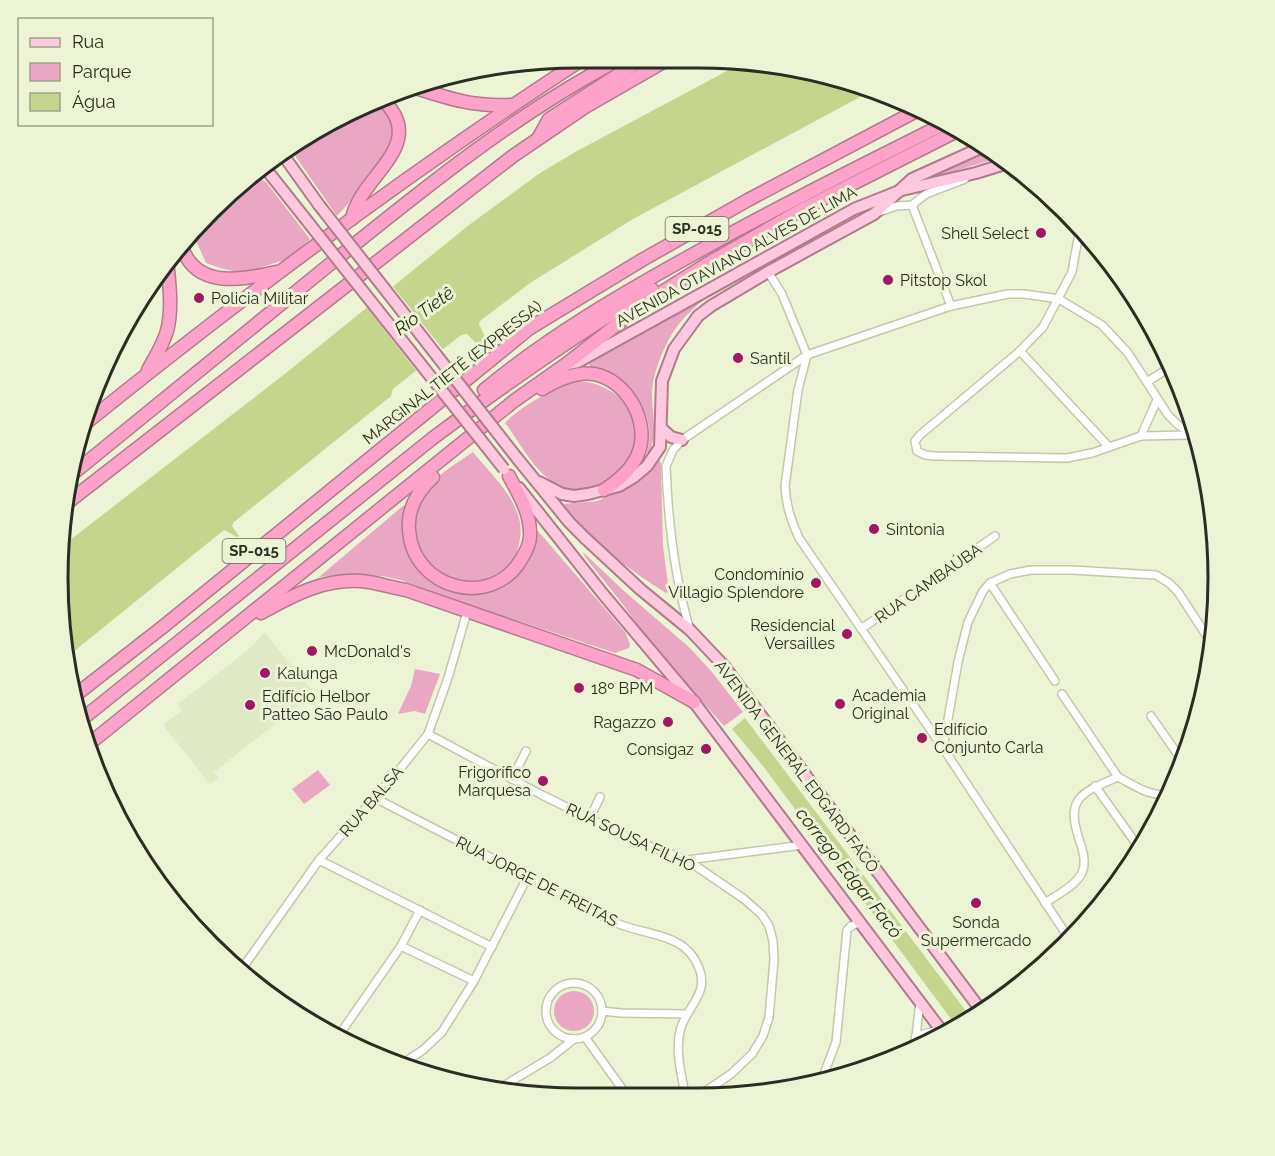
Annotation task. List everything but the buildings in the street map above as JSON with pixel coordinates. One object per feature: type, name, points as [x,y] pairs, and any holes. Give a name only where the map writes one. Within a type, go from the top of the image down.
[{"type":"highway","points":[[94,416],[352,219],[569,68]]},
{"type":"highway","points":[[575,84],[596,68]]},
{"type":"highway","points":[[79,468],[365,236],[501,132],[604,68]]},
{"type":"highway","points":[[538,138],[549,118],[628,68]]},
{"type":"highway","points":[[74,497],[427,221],[538,138],[585,107],[653,68]]},
{"type":"highway","points":[[426,91],[474,105],[513,105]]},
{"type":"highway","points":[[352,219],[355,207],[390,158],[399,139],[397,119],[386,105]]},
{"type":"highway","name":"MARGINAL TIETÊ (EXPRESSA)","points":[[80,691],[164,626],[530,328],[642,260],[748,200],[910,114]]},
{"type":"highway","points":[[433,438],[450,418],[534,351],[615,298],[761,217],[937,128]]},
{"type":"highway","name":"AVENIDA OTAVIANO ALVES DE LIMA","points":[[94,740],[514,401],[565,365],[646,302],[803,209],[950,135]]},
{"type":"highway","points":[[185,252],[194,266],[217,278],[237,280],[283,270]]},
{"type":"highway","points":[[87,717],[489,395],[609,315],[683,271],[705,265]]},
{"type":"highway","points":[[146,375],[162,345],[168,322],[170,297],[168,274]]},
{"type":"highway","points":[[514,401],[526,399],[551,384],[579,374],[595,374],[621,388],[638,412],[641,438],[639,451],[634,463],[604,490]]},
{"type":"highway","points":[[442,460],[439,471],[422,487],[410,511],[409,528],[410,538],[425,570],[452,586],[483,587],[496,583],[512,572],[524,555],[530,531],[522,501],[507,472]]},
{"type":"highway","points":[[241,621],[251,619],[292,595],[313,586],[367,581],[406,590],[637,670],[694,702]]},
{"type":"main road","points":[[902,190],[912,179],[975,150]]},
{"type":"main road","name":"AVENIDA GENERAL EDGARD FACÓ","points":[[286,159],[319,205],[534,480],[585,538],[640,589],[690,630],[724,666],[977,1005]]},
{"type":"main road","points":[[902,190],[998,166]]},
{"type":"main road","points":[[268,172],[603,594],[694,702],[940,1027]]},
{"type":"main road","name":"AVENIDA OTAVIANO ALVES DE LIMA","points":[[534,480],[562,494],[588,494],[619,486],[647,466],[660,447],[662,381],[668,361],[681,337],[698,316],[768,272],[874,214],[902,190]]},
{"type":"main road","name":"AVENIDA OTAVIANO ALVES DE LIMA","points":[[565,365],[578,362],[854,208],[902,190]]},
{"type":"main road","points":[[774,252],[780,258],[781,265]]},
{"type":"main road","points":[[661,428],[671,437],[682,440]]},
{"type":"street","points":[[874,214],[896,206],[912,205],[926,194],[976,173]]},
{"type":"street","points":[[912,205],[951,306]]},
{"type":"street","points":[[1078,238],[1072,272],[1043,327],[1020,351],[920,435],[915,441],[917,451],[925,455],[1067,458],[1141,436],[1187,436]]},
{"type":"street","points":[[768,272],[782,294],[807,355],[798,390],[785,486],[790,519],[799,538],[1065,931]]},
{"type":"street","points":[[690,630],[674,568],[666,466],[673,450],[682,440],[807,355],[951,306],[1008,294],[1059,299],[1102,325],[1128,353],[1168,415],[1185,429]]},
{"type":"street","points":[[1020,351],[1109,447]]},
{"type":"street","points":[[1147,382],[1164,371]]},
{"type":"street","points":[[1141,436],[1157,400]]},
{"type":"street","name":"RUA CAMBAÚBA","points":[[861,629],[995,536]]},
{"type":"street","points":[[943,748],[958,662],[968,622],[976,604],[990,583],[1010,574],[1031,570],[1072,570],[1156,575],[1178,592],[1204,632]]},
{"type":"street","points":[[990,583],[1055,681]]},
{"type":"street","name":"RUA BALSA","points":[[245,965],[320,860],[428,734],[448,678],[467,612]]},
{"type":"street","points":[[1062,694],[1118,777],[1159,796]]},
{"type":"street","points":[[1151,716],[1176,752]]},
{"type":"street","name":"RUA SOUSA FILHO","points":[[428,734],[633,840],[687,860],[737,893],[762,915],[770,926],[774,960],[769,1017],[752,1054],[731,1074],[711,1088]]},
{"type":"street","points":[[512,779],[526,751]]},
{"type":"street","points":[[1046,903],[1082,873],[1084,854],[1074,827],[1075,804],[1082,795],[1095,786],[1118,777]]},
{"type":"street","points":[[1095,786],[1134,841]]},
{"type":"street","points":[[590,818],[600,797]]},
{"type":"street","name":"RUA JORGE DE FREITAS","points":[[375,798],[609,920],[665,936],[687,950],[699,968],[702,985],[696,1002],[680,1029],[678,1055],[684,1088]]},
{"type":"street","points":[[687,860],[803,845]]},
{"type":"street","points":[[320,860],[492,948]]},
{"type":"street","points":[[409,1059],[434,1042],[442,1032],[474,981],[528,876]]},
{"type":"street","points":[[342,1031],[401,946],[420,910]]},
{"type":"street","points":[[825,1072],[836,1042],[847,930],[861,922]]},
{"type":"street","points":[[401,946],[474,981]]},
{"type":"street","points":[[508,1083],[550,1058],[574,1039],[585,1036],[597,1026],[602,1011],[596,994],[580,984],[571,984],[554,992],[546,1008],[549,1023],[558,1034],[574,1039]]},
{"type":"street","points":[[915,1040],[920,1000]]},
{"type":"street","points":[[602,1011],[687,1014]]},
{"type":"street","points":[[916,1036],[929,1032]]},
{"type":"street","points":[[585,1036],[620,1088]]},
{"type":"shaded area","points":[[264,632],[314,693],[214,772],[218,778],[210,784],[163,725],[182,710],[177,705],[254,645]]},
{"type":"green space","points":[[385,105],[389,110],[397,135],[385,163],[337,216],[294,154],[352,120]]},
{"type":"green space","points":[[978,152],[990,160],[929,179],[928,176]]},
{"type":"green space","points":[[260,179],[266,182],[310,239],[291,258],[243,273],[206,263],[196,241],[217,217]]},
{"type":"green space","points":[[700,299],[702,301],[672,335],[663,350],[657,368],[652,393],[653,439],[649,453],[647,452],[650,438],[649,424],[637,398],[617,378],[591,368],[587,361]]},
{"type":"green space","points":[[576,381],[599,385],[617,395],[629,410],[634,427],[634,445],[627,461],[614,476],[594,486],[574,490],[566,489],[545,476],[505,423],[538,398]]},
{"type":"green space","points":[[473,452],[512,500],[519,518],[520,539],[511,562],[502,570],[490,577],[463,581],[438,574],[429,566],[417,541],[415,518],[421,496],[431,483]]},
{"type":"green space","points":[[659,460],[661,463],[663,546],[669,592],[666,593],[597,542],[563,504],[598,501],[643,475]]},
{"type":"green space","points":[[404,505],[406,506],[403,515],[403,532],[412,554],[435,582],[458,593],[482,593],[506,584],[527,562],[538,531],[625,632],[630,644],[629,648],[615,653],[401,580],[382,576],[319,577]]},
{"type":"green space","points":[[583,552],[690,648],[743,712],[724,726],[654,647]]},
{"type":"green space","points":[[415,669],[440,674],[425,714],[415,711],[398,714],[411,686]]},
{"type":"green space","points":[[318,770],[330,785],[304,804],[292,789]]},
{"type":"green space","points":[[574,991],[582,992],[588,997],[593,1003],[593,1019],[588,1025],[582,1030],[574,1031],[566,1030],[560,1025],[555,1019],[554,1011],[555,1003],[560,997],[566,992]]},
{"type":"water","name":"Rio Tietê","points":[[731,69],[797,77],[863,96],[633,219],[530,283],[480,321],[479,324],[486,339],[478,345],[467,334],[461,335],[393,389],[391,396],[234,522],[232,526],[239,536],[224,530],[73,653],[69,611],[69,541],[286,373],[469,225],[540,173]]},
{"type":"water","name":"corrego Edgar Facó","points":[[745,718],[966,1011],[952,1020],[763,766],[732,729]]},
{"type":"pier","points":[[391,284],[445,352],[418,373],[365,305]]},
{"type":"place","name":"Shell Select","points":[[1041,233]]},
{"type":"place","name":"Pitstop Skol","points":[[888,280]]},
{"type":"place","name":"Policia Militar","points":[[199,298]]},
{"type":"place","name":"Santil","points":[[738,358]]},
{"type":"place","name":"Sintonia","points":[[874,529]]},
{"type":"place","name":"Condomínio Villagio Splendore","points":[[816,583]]},
{"type":"place","name":"Residencial Versailles","points":[[847,634]]},
{"type":"place","name":"McDonald's","points":[[312,651]]},
{"type":"place","name":"Kalunga","points":[[265,673]]},
{"type":"place","name":"18º BPM","points":[[579,688]]},
{"type":"place","name":"Academia Original","points":[[840,704]]},
{"type":"place","name":"Edifício Helbor Patteo São Paulo","points":[[250,705]]},
{"type":"place","name":"Ragazzo","points":[[668,722]]},
{"type":"place","name":"Edifício Conjunto Carla","points":[[922,738]]},
{"type":"place","name":"Consigaz","points":[[706,749]]},
{"type":"place","name":"Frigorífico Marquesa","points":[[543,781]]},
{"type":"place","name":"Sonda Supermercado","points":[[976,903]]}]
